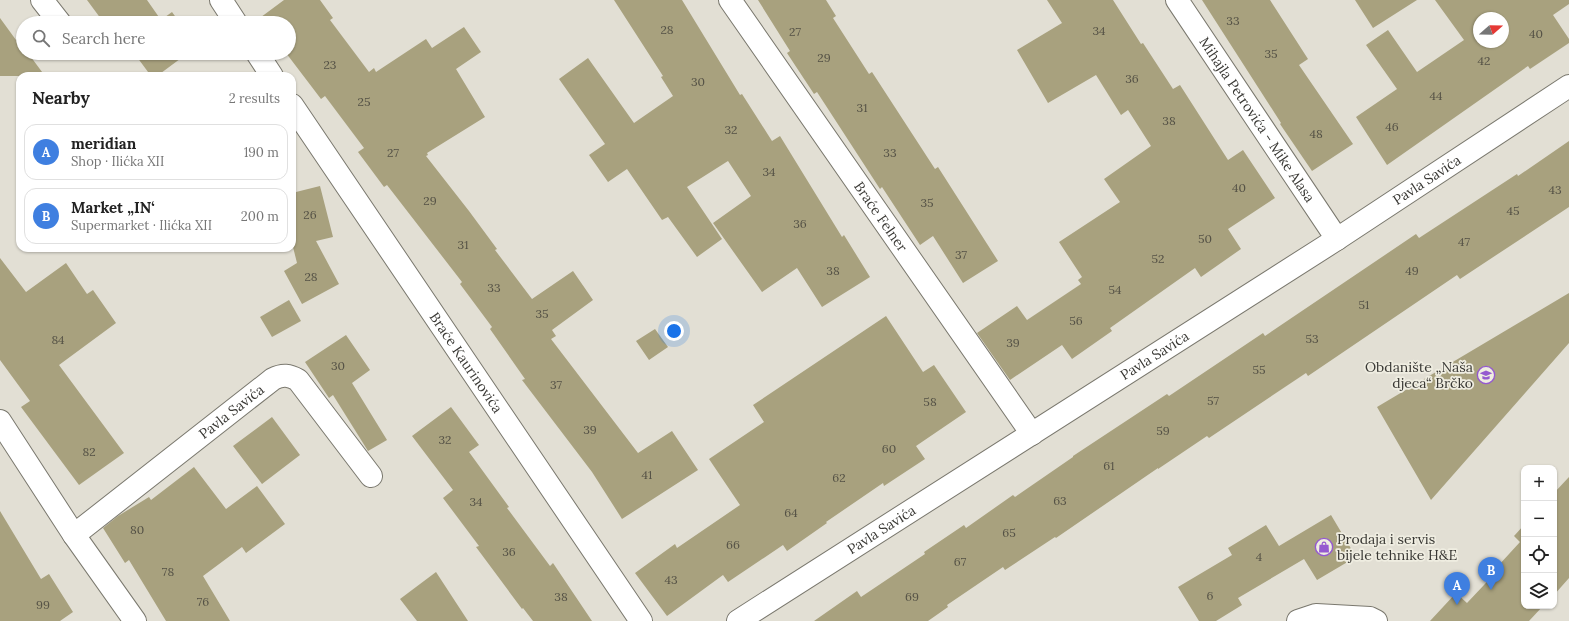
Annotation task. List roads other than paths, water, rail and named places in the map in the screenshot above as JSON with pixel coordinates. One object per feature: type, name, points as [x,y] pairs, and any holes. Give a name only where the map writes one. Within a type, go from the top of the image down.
[{"type":"street","points":[[42,0],[55,16]]},
{"type":"street","points":[[221,0],[231,16]]},
{"type":"street","name":"Braće Felner","points":[[730,0],[1032,434]]},
{"type":"street","name":"Mihajla Petrovića - Mike Alasa","points":[[1177,0],[1337,239]]},
{"type":"street","points":[[262,60],[269,72]]},
{"type":"street","name":"Pavla Savića","points":[[738,621],[1337,239],[1569,86]]},
{"type":"street","name":"Braće Kaurinovića","points":[[296,111],[641,621]]},
{"type":"street","name":"Pavla Savića","points":[[74,535],[273,379],[285,375],[298,380],[371,476]]},
{"type":"street","points":[[0,421],[74,535],[135,621]]},
{"type":"street","points":[[1298,621],[1316,615],[1370,618],[1376,621]]},
{"type":"place","name":"Obdanište „Naša djeca“ Brčko","points":[[1486,375]]},
{"type":"place","name":"Prodaja i servis bijele tehnike H&E","points":[[1324,547]]},
{"type":"place","name":"Market „IN‘","points":[[1491,590]]},
{"type":"place","name":"meridian","points":[[1457,605]]}]
